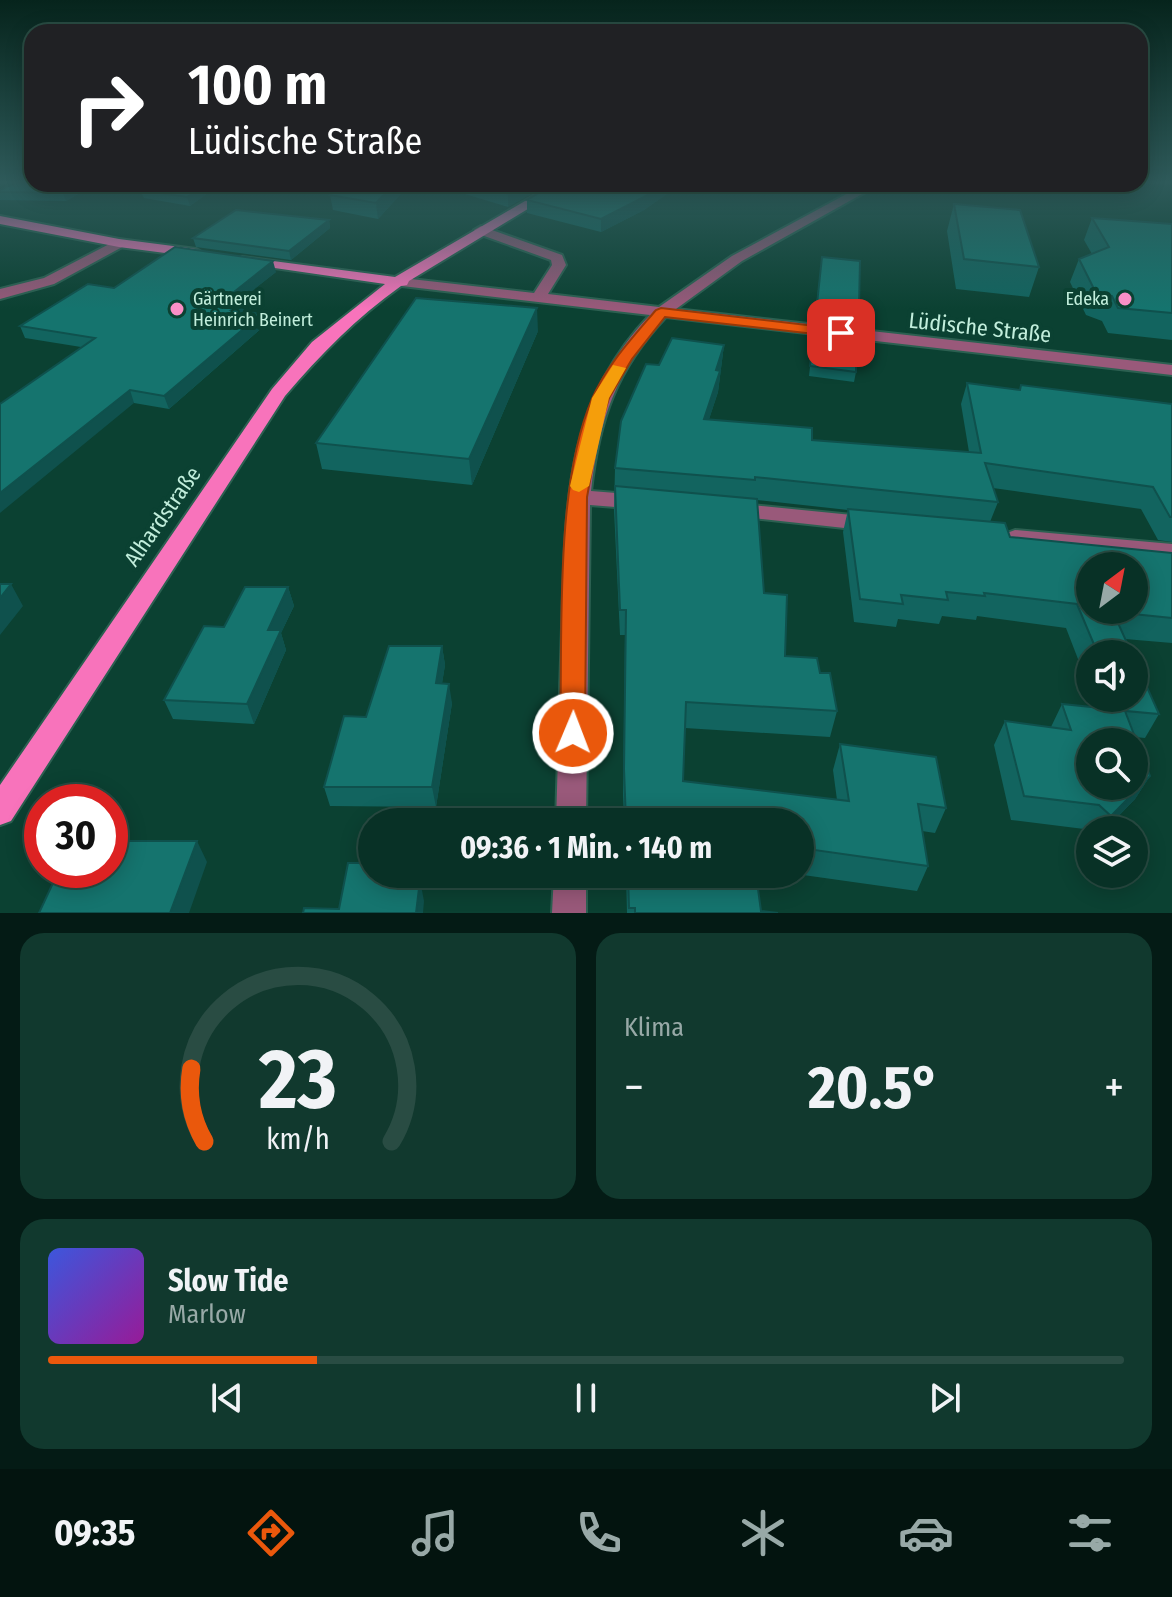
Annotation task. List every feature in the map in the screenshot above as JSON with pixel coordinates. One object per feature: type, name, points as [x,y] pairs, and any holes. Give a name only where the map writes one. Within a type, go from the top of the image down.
[{"type":"main road","points":[[19,224],[119,243],[205,255]]},
{"type":"main road","name":"Alhardstraße","points":[[0,811],[278,393],[319,345],[402,282],[492,224]]},
{"type":"main road","points":[[234,259],[402,282]]},
{"type":"street","points":[[571,808],[577,497],[590,431],[601,398],[642,332],[661,313],[733,262],[802,224]]},
{"type":"street","points":[[481,230],[557,258],[559,265],[538,298]]},
{"type":"street","points":[[0,294],[49,281],[119,243]]},
{"type":"street","name":"Lüdische Straße","points":[[402,282],[1172,370]]},
{"type":"street","points":[[577,497],[661,503]]},
{"type":"street","points":[[709,508],[898,526]]},
{"type":"street","points":[[992,535],[1172,552]]},
{"type":"street","points":[[569,913],[570,888]]},
{"type":"building","points":[[215,224],[324,224],[289,251],[193,238]]},
{"type":"building","points":[[958,224],[1025,224],[1039,267],[964,259]]},
{"type":"building","name":"Edeka","points":[[1095,224],[1172,224],[1172,313],[1118,308],[1112,296],[1095,291],[1079,259],[1109,247]]},
{"type":"building","points":[[175,247],[273,261],[234,292],[252,294],[231,310],[261,314],[164,396],[130,390],[0,493],[0,404],[95,338],[20,326],[88,284],[114,288]]},
{"type":"building","points":[[822,257],[860,261],[859,308],[817,304]]},
{"type":"building","points":[[416,298],[537,308],[469,459],[316,443]]},
{"type":"building","points":[[814,328],[857,332],[856,372],[810,366]]},
{"type":"building","points":[[672,338],[724,345],[716,370],[720,371],[704,419],[812,428],[812,440],[981,453],[967,383],[1020,390],[1021,385],[1172,404],[1172,517],[1153,487],[985,463],[998,502],[755,477],[755,480],[615,468],[621,421],[646,364],[659,365]]},
{"type":"building","points":[[615,486],[757,499],[764,593],[787,595],[785,656],[817,658],[820,673],[830,673],[837,711],[686,702],[683,781],[849,801],[840,744],[936,757],[946,808],[918,804],[928,866],[814,850],[814,808],[625,808],[626,610],[620,610]]},
{"type":"building","points":[[848,509],[1005,523],[1010,537],[1172,553],[1172,618],[1148,616],[1148,552],[1076,552],[1076,604],[984,593],[985,596],[946,592],[948,600],[901,595],[903,604],[860,599]]},
{"type":"building","points":[[0,584],[11,584],[0,598]]},
{"type":"building","points":[[245,587],[288,587],[268,630],[281,630],[247,704],[164,700],[204,626],[224,627]]},
{"type":"building","points":[[1085,624],[1118,624],[1126,640],[1092,640]]},
{"type":"building","points":[[389,646],[442,646],[436,683],[449,684],[432,787],[324,787],[344,716],[366,717]]},
{"type":"building","points":[[1148,689],[1159,714],[1136,712],[1148,712]]},
{"type":"building","points":[[1062,704],[1076,705],[1076,712],[1125,712],[1132,728],[1076,728],[1076,800],[1127,800],[1111,816],[1099,805],[1024,796],[1005,721],[1071,730]]},
{"type":"building","points":[[128,841],[197,841],[170,913],[39,913],[51,888],[128,888]]},
{"type":"building","points":[[348,863],[358,863],[358,888],[419,888],[416,913],[303,913],[304,908],[339,909]]},
{"type":"building","points":[[628,888],[758,888],[761,911],[778,913],[635,913],[635,908],[629,908]]},
{"type":"slow traffic","points":[[579,486],[590,431],[601,398],[618,368]]},
{"type":"place","name":"Edeka","points":[[1125,299]]},
{"type":"place","name":"Gärtnerei Heinrich Beinert","points":[[177,309]]},
{"type":"route","points":[[573,733],[577,497],[590,431],[601,398],[642,332],[661,313],[841,333]]}]
